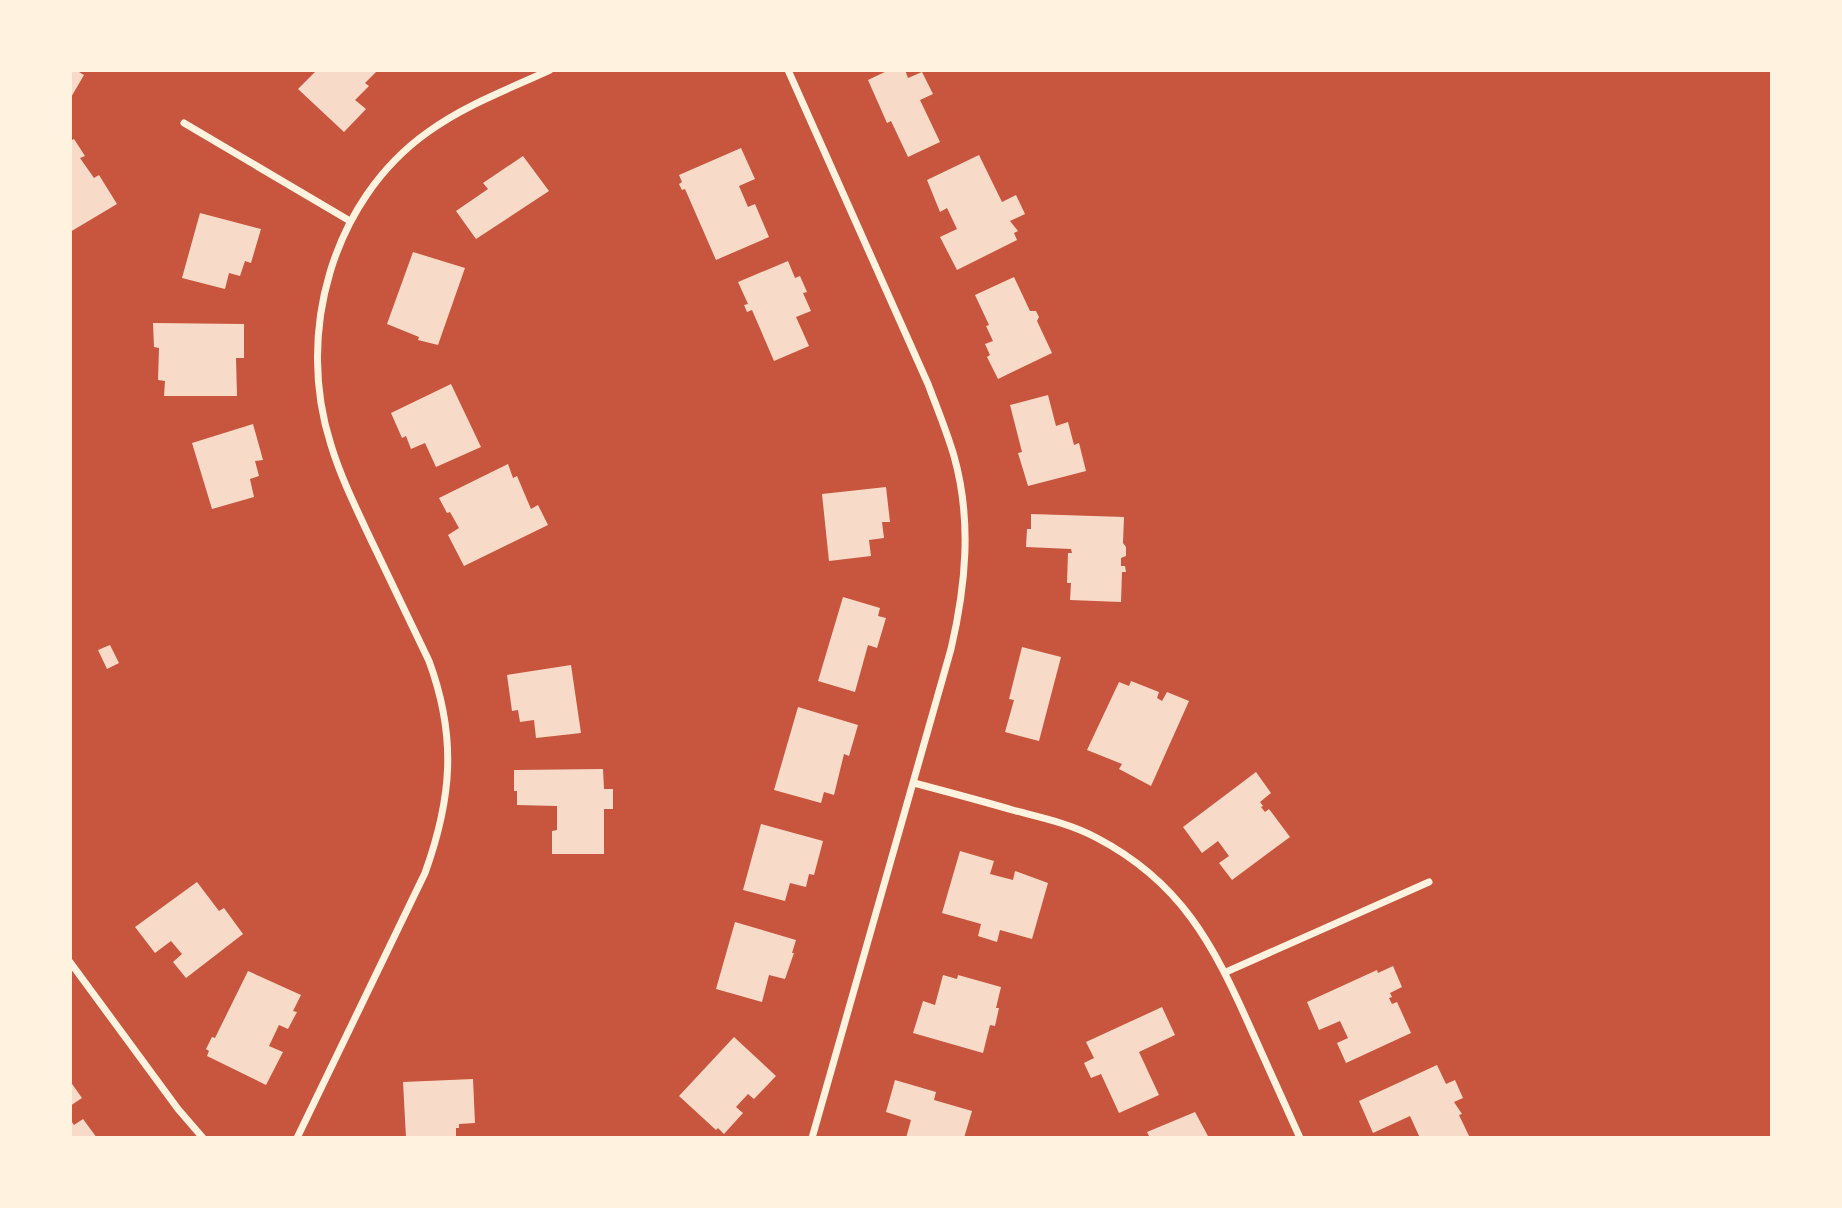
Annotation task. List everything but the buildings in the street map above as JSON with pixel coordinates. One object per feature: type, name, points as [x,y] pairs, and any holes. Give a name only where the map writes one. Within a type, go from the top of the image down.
[{"type":"street","points":[[296,1138],[425,873],[439,835],[448,779],[447,739],[440,690],[429,661],[342,479],[321,403],[317,366],[320,321],[333,262],[350,220],[372,187],[398,158],[425,134],[456,113],[551,70]]},
{"type":"street","points":[[788,70],[928,384],[954,457],[965,532],[961,606],[914,783],[813,1138]]},
{"type":"street","points":[[184,123],[350,220]]},
{"type":"street","points":[[914,783],[1061,823],[1095,837],[1132,859],[1161,882],[1186,908],[1226,972],[1300,1138]]},
{"type":"street","points":[[1226,972],[1429,882]]},
{"type":"street","points":[[70,962],[178,1109],[203,1138]]}]
